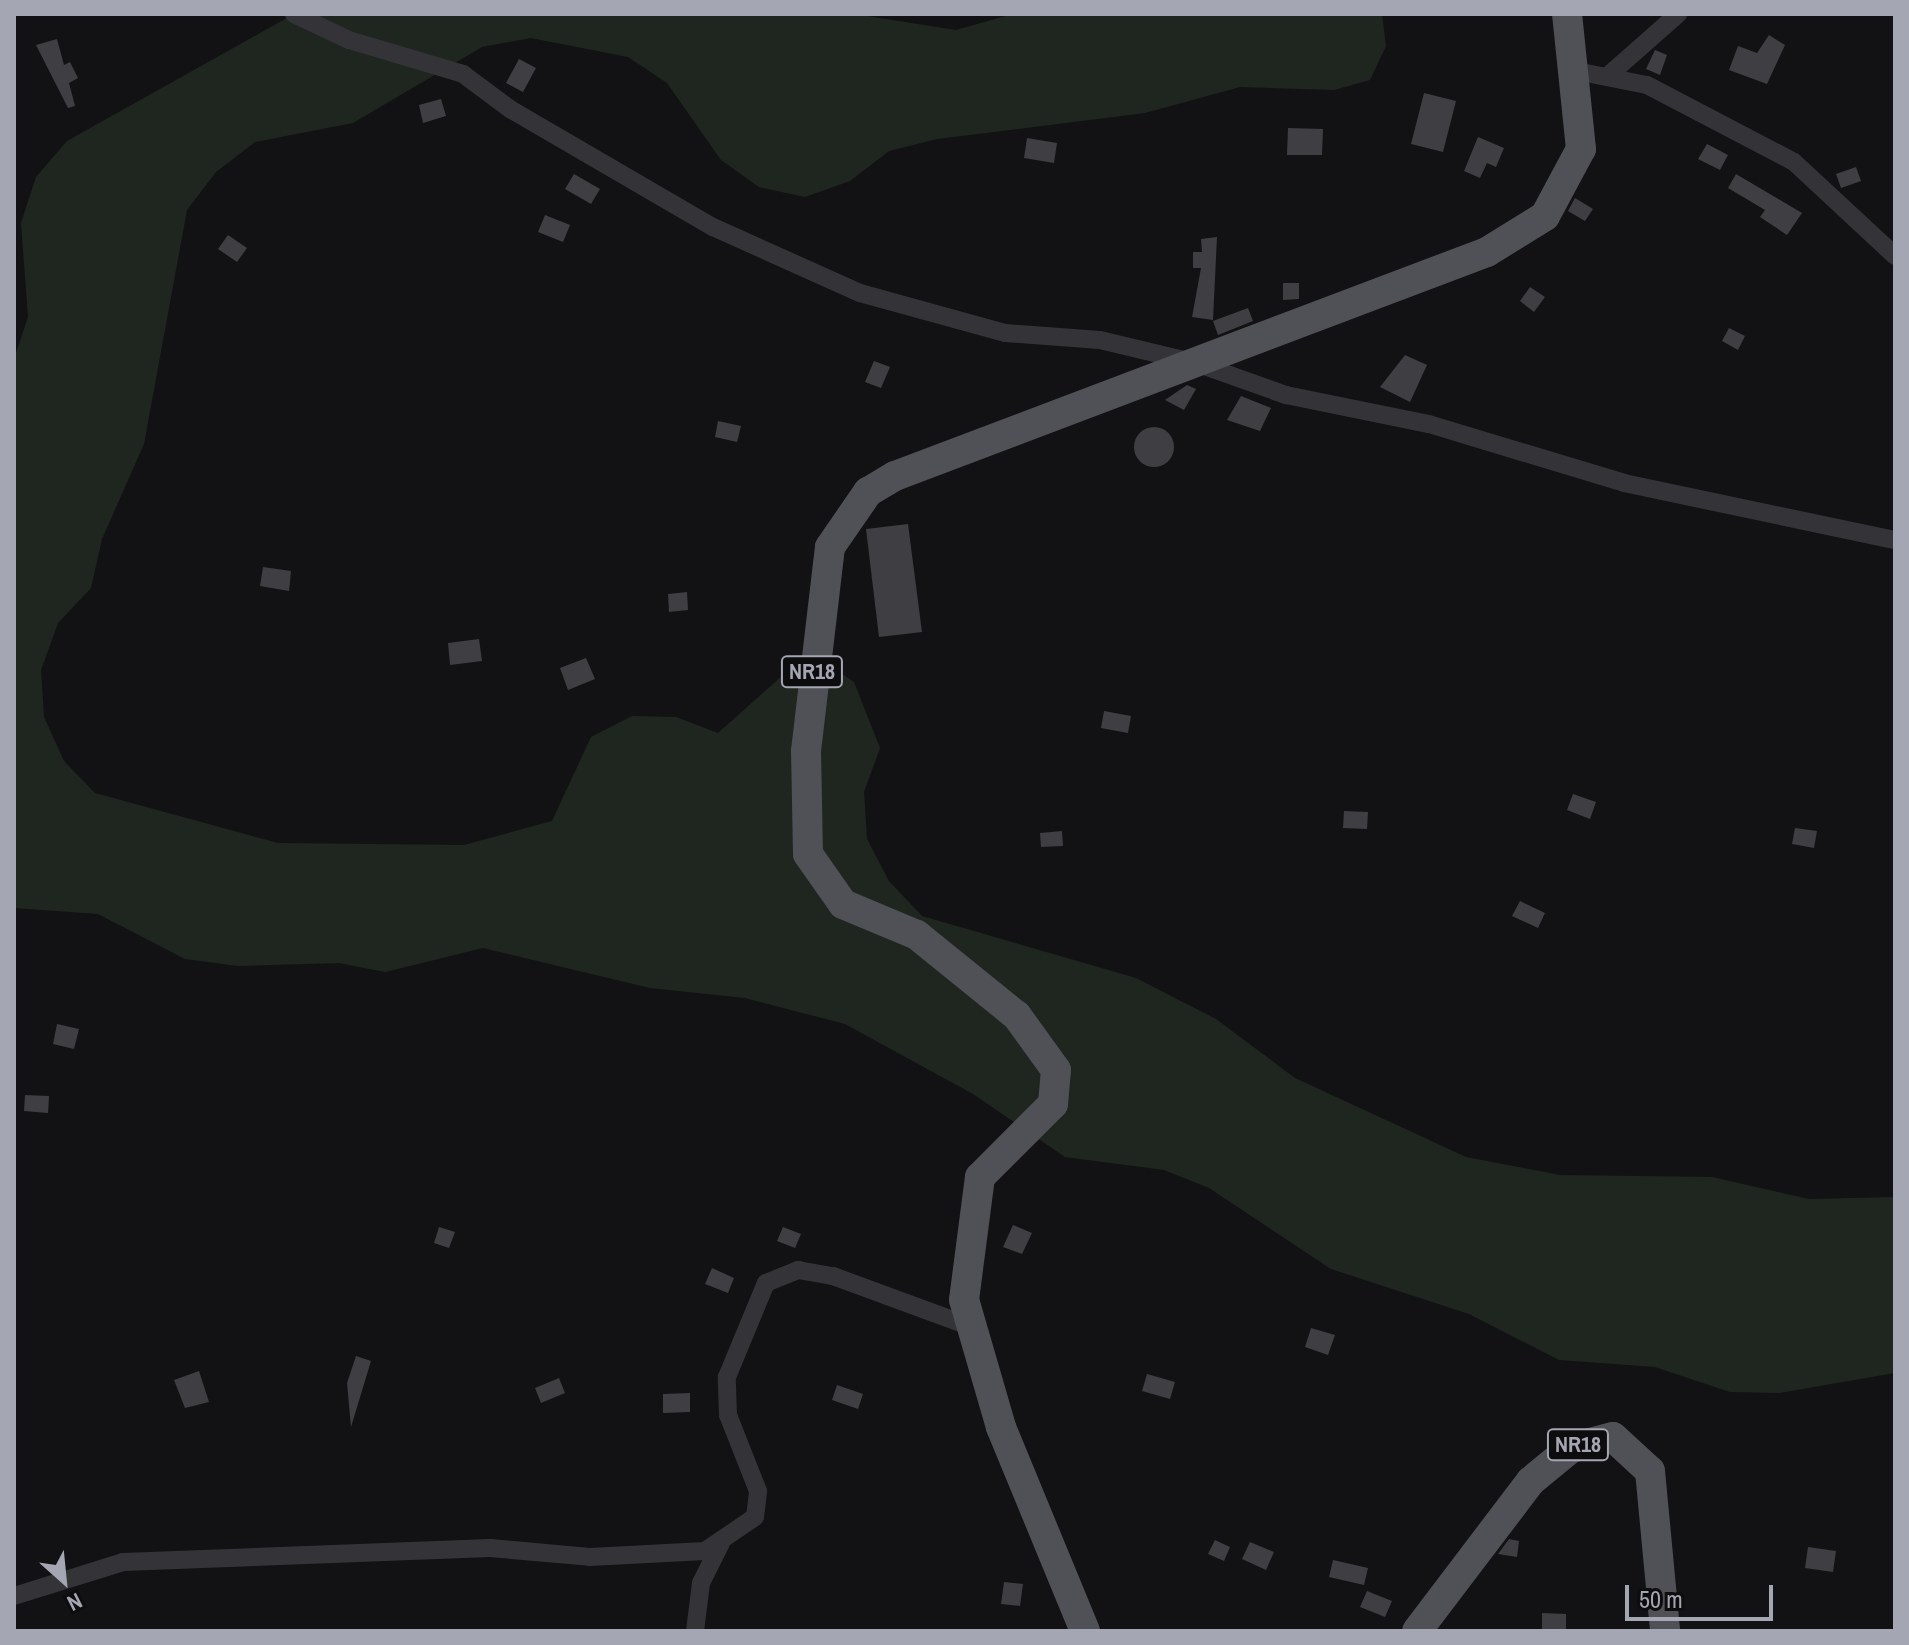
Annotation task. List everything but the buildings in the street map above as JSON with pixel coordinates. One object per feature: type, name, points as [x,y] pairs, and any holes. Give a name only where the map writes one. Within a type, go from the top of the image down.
[{"type":"main road","name":"NR18","points":[[1085,1631],[1061,1586],[966,1325],[966,1239],[980,1177],[1039,1123],[1059,1085],[1047,1050],[1017,1016],[917,935],[843,904],[808,854],[806,751],[830,547],[868,492],[895,476],[1487,252],[1545,216],[1581,149],[1576,71],[1567,14]]},
{"type":"main road","name":"NR18","points":[[1417,1631],[1531,1481],[1571,1448],[1613,1437],[1650,1471],[1665,1631]]},
{"type":"street","points":[[294,14],[349,40],[463,74],[510,109],[713,227],[860,293],[1005,333],[1100,340],[1196,363],[1286,395],[1429,424],[1624,483],[1895,540]]},
{"type":"street","points":[[1610,74],[1678,14]]},
{"type":"street","points":[[1576,71],[1610,74],[1647,85],[1794,162],[1895,256]]},
{"type":"street","points":[[14,1596],[123,1562],[490,1548],[590,1557],[705,1551],[755,1517],[758,1491],[728,1415],[727,1377],[766,1283],[798,1270],[833,1276],[966,1325]]},
{"type":"street","points":[[695,1631],[701,1583],[721,1543]]},
{"type":"shaded area","points":[[294,14],[854,14],[956,30],[1013,14],[1382,14],[1386,46],[1370,80],[1334,90],[1240,87],[1145,113],[937,139],[889,151],[850,181],[805,197],[759,187],[721,160],[667,83],[628,57],[531,38],[482,47],[353,123],[255,142],[216,172],[187,210],[144,444],[102,539],[91,588],[58,623],[41,670],[44,717],[64,761],[95,793],[278,843],[464,845],[552,821],[591,737],[632,716],[676,717],[718,733],[791,668],[826,663],[854,682],[880,748],[864,792],[867,839],[889,881],[922,916],[1136,978],[1216,1019],[1295,1078],[1466,1157],[1560,1175],[1712,1177],[1809,1199],[1895,1197],[1895,1373],[1779,1393],[1730,1392],[1655,1367],[1559,1360],[1469,1314],[1331,1269],[1209,1188],[1164,1170],[1065,1157],[973,1094],[845,1024],[745,998],[650,988],[483,948],[385,972],[339,963],[238,966],[185,959],[98,914],[14,908],[14,359],[28,317],[21,223],[36,177],[67,141]]}]
